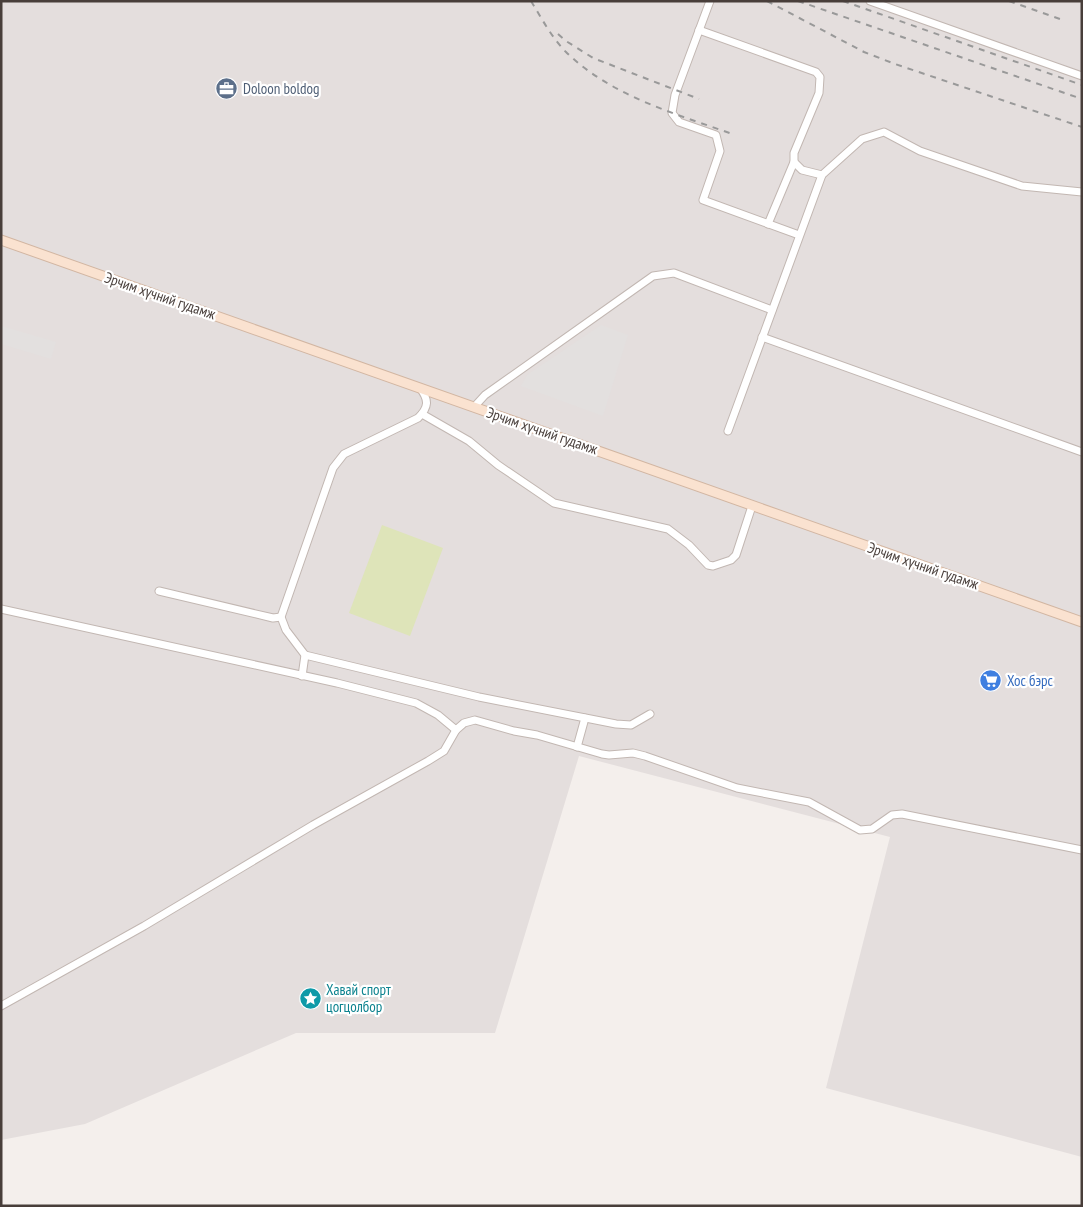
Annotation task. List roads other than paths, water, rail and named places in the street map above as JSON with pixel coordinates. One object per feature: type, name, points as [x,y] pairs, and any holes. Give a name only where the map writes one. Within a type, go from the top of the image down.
[{"type":"main road","name":"Эрчим хүчний гудамж","points":[[1,240],[1082,622]]},
{"type":"street","points":[[710,1],[675,95],[672,113],[679,122],[716,135],[720,151],[703,200],[798,235]]},
{"type":"street","points":[[870,1],[1082,76]]},
{"type":"street","points":[[699,30],[816,72],[820,77],[819,93],[794,153],[794,162],[768,224]]},
{"type":"street","points":[[728,431],[798,235],[822,175],[862,139],[884,132],[920,151],[1022,186],[1082,192]]},
{"type":"street","points":[[794,162],[802,170],[822,175]]},
{"type":"street","points":[[474,407],[485,395],[654,276],[674,273],[772,310]]},
{"type":"street","points":[[762,337],[1082,452]]},
{"type":"street","points":[[419,387],[427,401],[426,408],[422,414],[407,425],[344,454],[334,468],[281,617],[286,630],[305,655],[479,697],[631,725],[650,714]]},
{"type":"street","points":[[422,414],[469,441],[498,465],[554,503],[668,529],[689,544],[708,565],[713,566],[731,560],[736,555],[752,506]]},
{"type":"street","points":[[159,590],[273,618],[281,617]]},
{"type":"street","points":[[1,609],[416,703],[438,715],[456,730]]},
{"type":"street","points":[[302,676],[305,655]]},
{"type":"street","points":[[577,747],[585,718]]},
{"type":"street","points":[[1,1006],[144,926],[313,824],[428,761],[444,751],[456,730],[464,723],[475,720],[609,756],[621,753],[644,756],[737,788],[809,802],[860,830],[872,828],[892,815],[902,814],[1082,850]]},
{"type":"railway","points":[[531,1],[561,47],[584,68],[624,92],[646,102],[735,135]]},
{"type":"railway","points":[[767,1],[864,52],[1082,127]]},
{"type":"railway","points":[[798,1],[1082,99]]},
{"type":"railway","points":[[843,1],[1082,85]]},
{"type":"railway","points":[[1009,1],[1060,19]]},
{"type":"railway","points":[[558,34],[593,58],[699,99]]},
{"type":"place","name":"Doloon boldog","points":[[227,89]]},
{"type":"place","name":"Хос бэрс","points":[[991,681]]},
{"type":"place","name":"Хавай спорт цогцолбор","points":[[310,999]]}]
